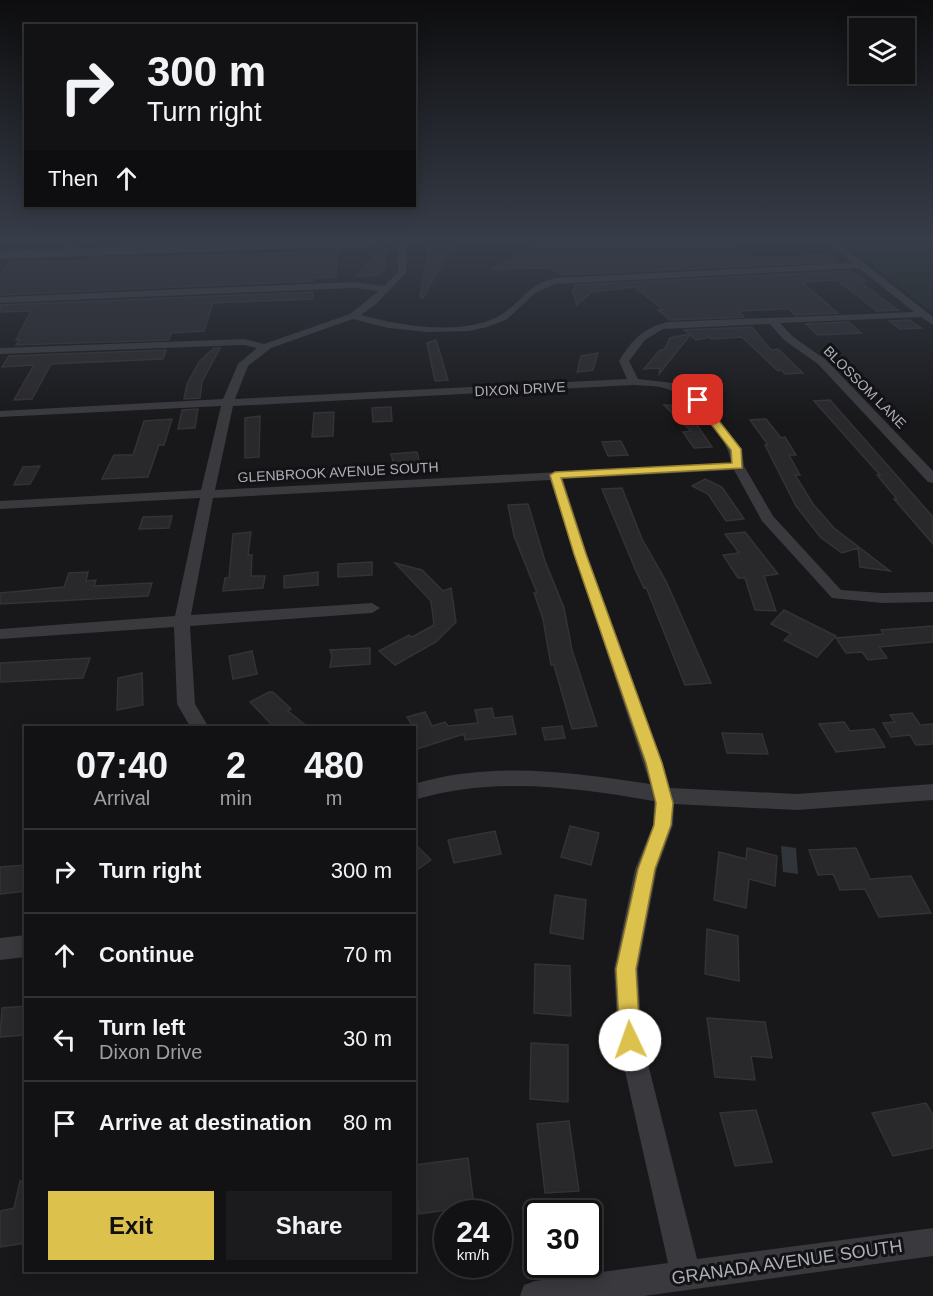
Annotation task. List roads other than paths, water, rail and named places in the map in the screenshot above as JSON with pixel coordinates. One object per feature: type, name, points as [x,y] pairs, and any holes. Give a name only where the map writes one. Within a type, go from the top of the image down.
[{"type":"street","points":[[199,726],[186,704],[182,622],[213,465],[228,402],[243,364],[265,347],[353,316],[372,302]]},
{"type":"street","points":[[353,316],[380,325],[411,329],[453,328],[501,319],[519,302]]},
{"type":"street","points":[[908,302],[933,322]]},
{"type":"street","points":[[634,382],[624,361],[638,339],[652,328],[668,325],[923,314]]},
{"type":"street","name":"BLOSSOM LANE","points":[[772,320],[788,338],[822,362],[933,479]]},
{"type":"street","points":[[0,351],[244,342],[265,347]]},
{"type":"street","name":"DIXON DRIVE","points":[[0,414],[634,382],[668,385],[698,400],[736,449],[738,466],[767,518],[837,595],[882,598],[933,597]]},
{"type":"street","name":"GLENBROOK AVENUE SOUTH","points":[[0,505],[738,466]]},
{"type":"street","points":[[555,475],[580,554],[654,763],[664,803],[663,825],[646,869],[626,969],[630,1040],[686,1276]]},
{"type":"street","points":[[0,634],[372,608]]},
{"type":"street","points":[[416,791],[441,784],[504,777],[581,781],[685,798],[797,802],[933,792]]},
{"type":"street","points":[[0,949],[24,946]]},
{"type":"street","name":"GRANADA AVENUE SOUTH","points":[[535,1296],[933,1242]]}]
